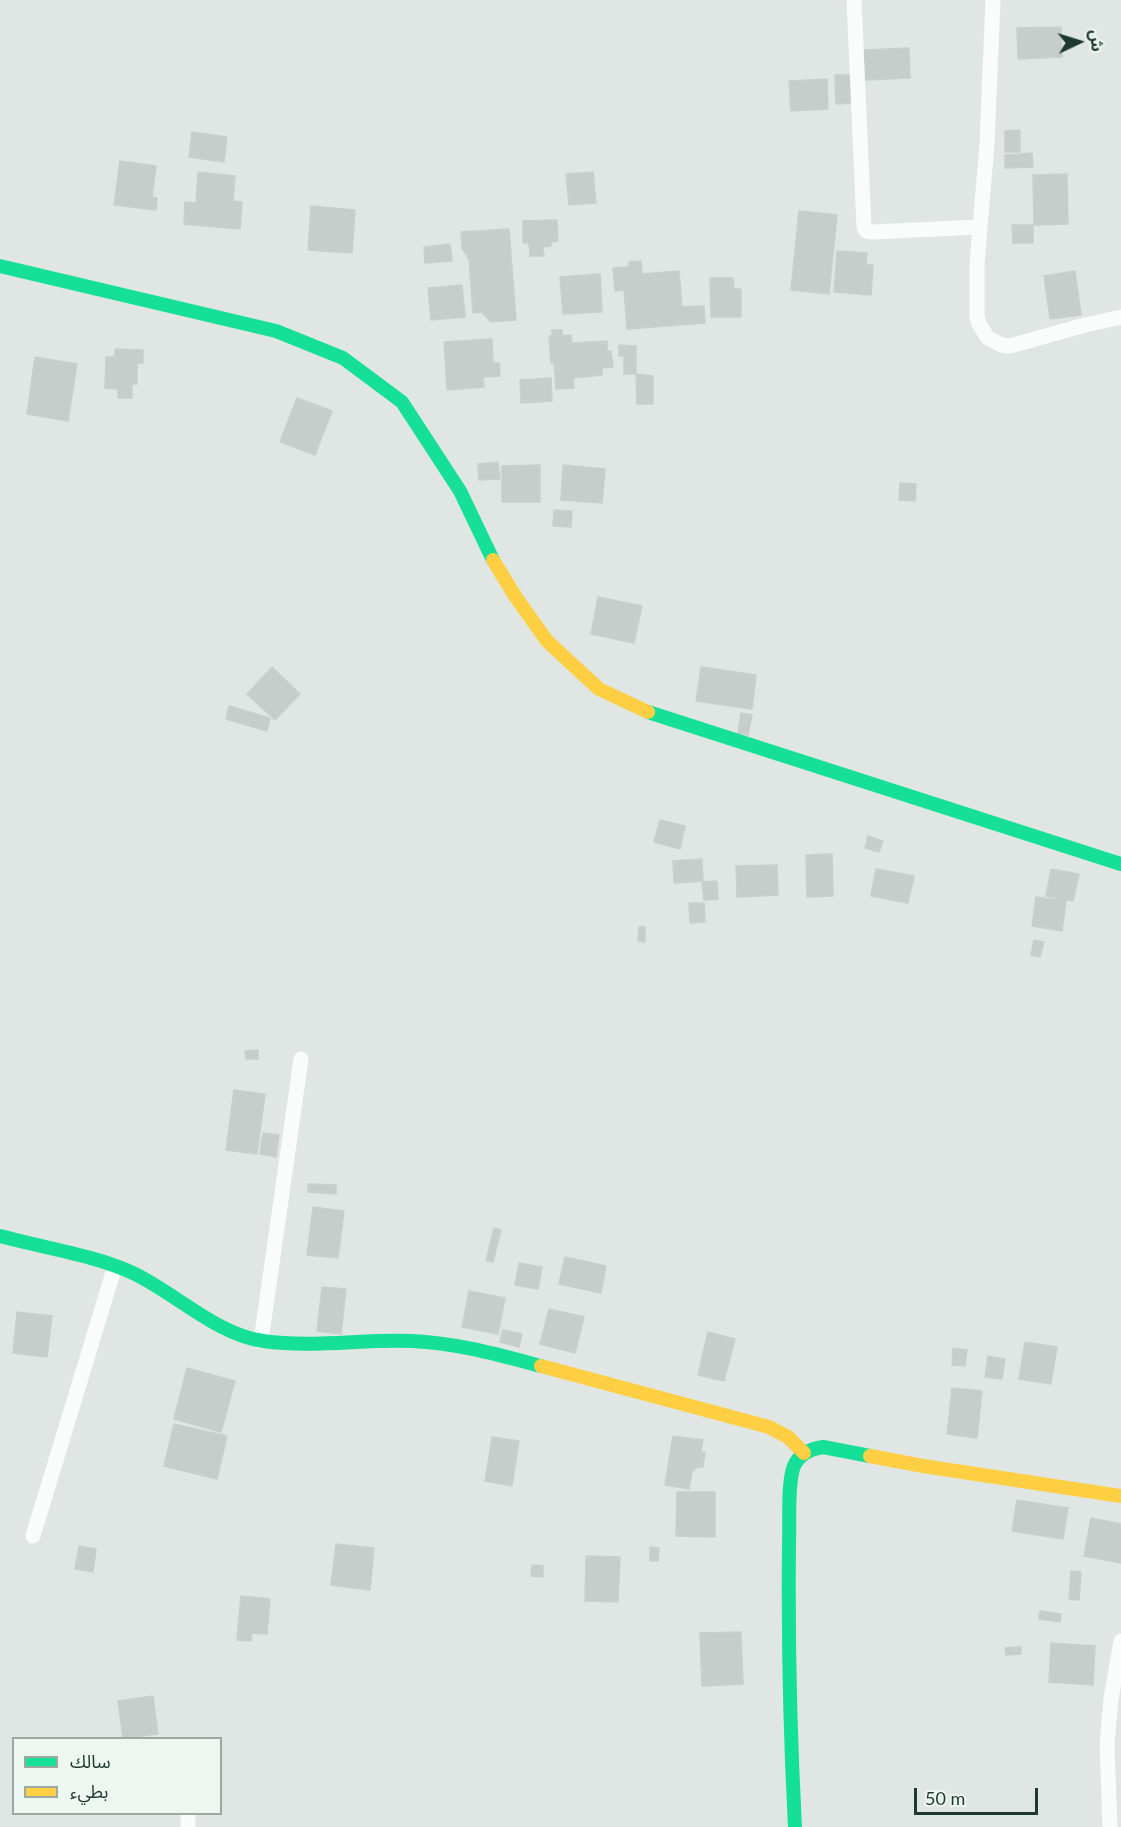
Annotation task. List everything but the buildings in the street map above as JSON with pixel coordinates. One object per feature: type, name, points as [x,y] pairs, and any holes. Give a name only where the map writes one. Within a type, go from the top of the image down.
[{"type":"street","points":[[855,0],[864,227],[869,232],[873,232],[979,227]]},
{"type":"street","points":[[993,0],[988,132],[979,227],[977,316],[982,331],[1002,345],[1017,345],[1121,317]]},
{"type":"street","points":[[0,266],[276,331],[343,358],[376,381],[402,402],[424,435],[460,491],[498,568],[547,641],[599,689],[659,717],[1121,864]]},
{"type":"street","points":[[261,1341],[301,1059]]},
{"type":"street","points":[[0,1236],[115,1266],[157,1285],[219,1326],[261,1341],[306,1344],[412,1341],[476,1349],[769,1427],[788,1437],[804,1453]]},
{"type":"street","points":[[33,1536],[115,1266]]},
{"type":"street","points":[[795,1827],[791,1761],[789,1528],[792,1471],[798,1458],[810,1450],[823,1447],[923,1466],[1121,1496]]},
{"type":"street","points":[[1110,1827],[1114,1744],[1111,1699],[1121,1641]]},
{"type":"traffic: fast","points":[[0,266],[276,331],[343,358],[402,402],[460,491],[493,560]]},
{"type":"traffic: fast","points":[[648,712],[1121,864]]},
{"type":"traffic: fast","points":[[0,1236],[87,1257],[135,1274],[214,1322],[246,1337],[300,1344],[429,1342],[478,1350],[541,1366]]},
{"type":"traffic: fast","points":[[795,1827],[789,1615],[789,1504],[792,1473],[799,1458],[823,1447],[870,1456]]},
{"type":"traffic: slow","points":[[493,560],[547,641],[599,689],[648,712]]},
{"type":"traffic: slow","points":[[541,1366],[769,1427],[788,1437],[804,1453]]},
{"type":"traffic: slow","points":[[870,1456],[1121,1496]]}]
